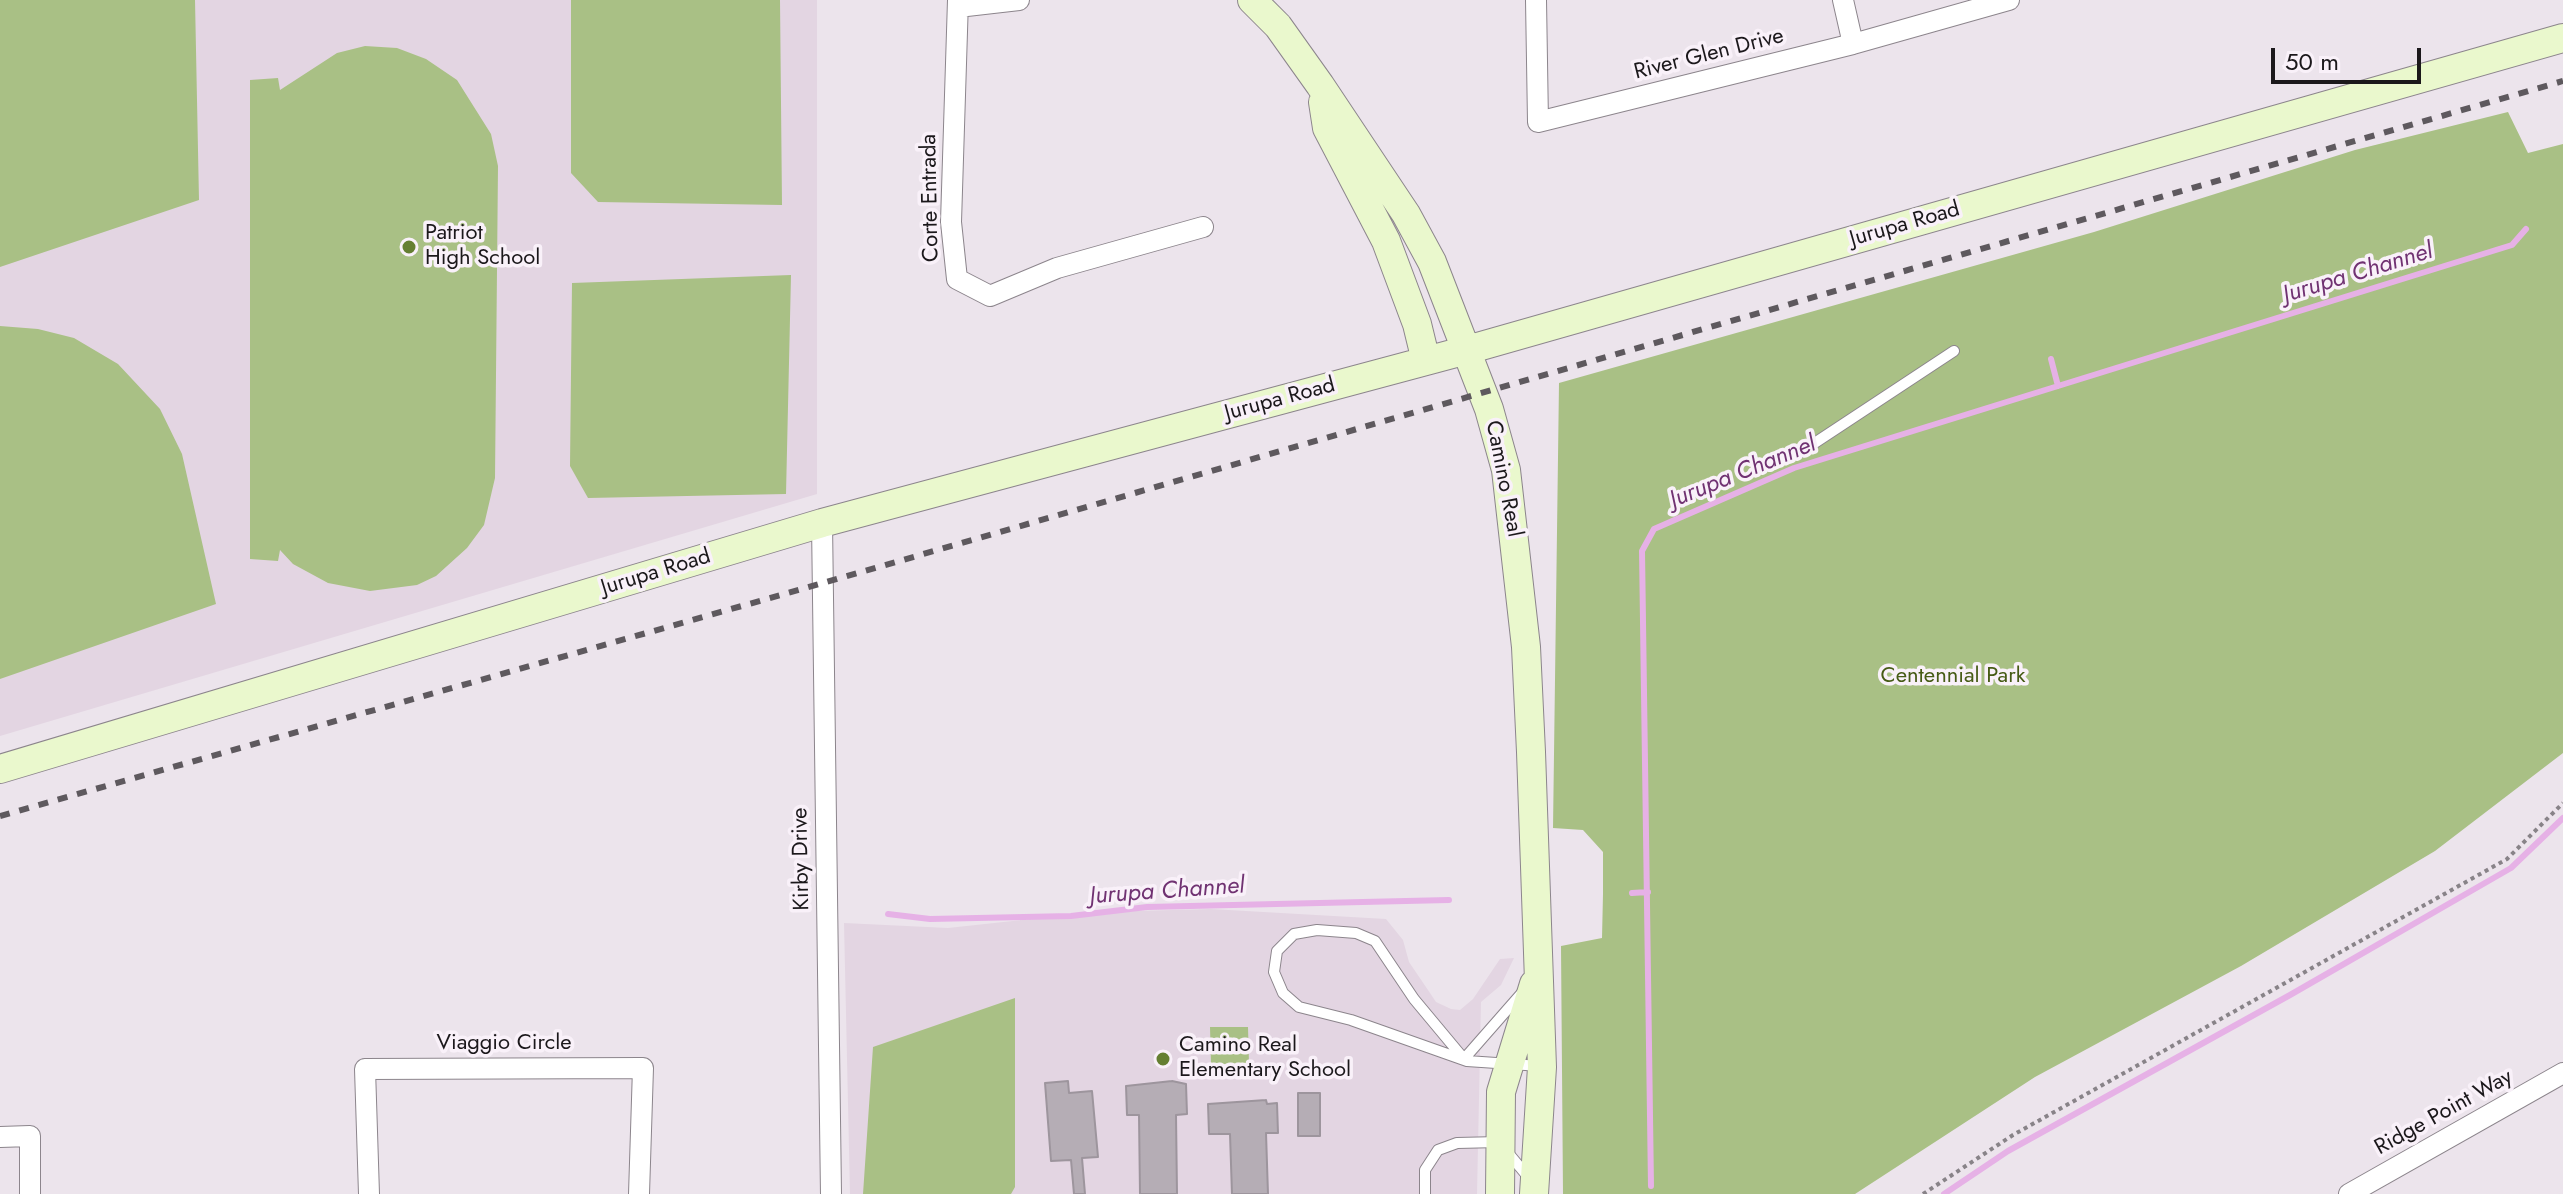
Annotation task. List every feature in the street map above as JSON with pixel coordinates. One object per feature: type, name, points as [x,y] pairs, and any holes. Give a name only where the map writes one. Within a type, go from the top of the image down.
[{"type":"street","points":[[958,3],[1019,0]]},
{"type":"street","name":"Camino Real","points":[[1252,0],[1278,26],[1320,85],[1406,214],[1432,262],[1489,409],[1506,470],[1526,647],[1542,1067],[1535,1190]]},
{"type":"street","name":"River Glen Drive","points":[[1536,0],[1538,122],[1853,44],[2009,0]]},
{"type":"street","points":[[1843,0],[1853,44]]},
{"type":"street","name":"Corte Entrada","points":[[958,3],[951,222],[957,279],[990,296],[1057,268],[1203,227]]},
{"type":"street","name":"Jurupa Road","points":[[0,769],[822,523],[1467,350],[2563,38]]},
{"type":"street","points":[[1320,85],[1327,128],[1386,241],[1417,324],[1426,361]]},
{"type":"street","name":"Kirby Drive","points":[[822,523],[831,1194]]},
{"type":"street","name":"Camino Real","points":[[1500,1194],[1501,1092],[1537,976]]},
{"type":"street","name":"Viaggio Circle","points":[[369,1194],[365,1069],[643,1068],[639,1194]]},
{"type":"street","name":"Ridge Point Way","points":[[2349,1194],[2563,1073]]},
{"type":"street","points":[[0,1137],[30,1136],[30,1194]]},
{"type":"lane","points":[[1801,452],[1954,351]]},
{"type":"lane","points":[[1464,1059],[1414,999],[1375,941],[1356,933],[1317,930],[1294,934],[1277,951],[1274,972],[1283,993],[1299,1007],[1464,1059],[1542,1067]]},
{"type":"lane","points":[[1464,1059],[1537,976]]},
{"type":"lane","points":[[1425,1194],[1425,1170],[1438,1150],[1457,1143],[1499,1142],[1535,1190]]},
{"type":"path","points":[[1923,1194],[2013,1135],[2507,859],[2563,803]]},
{"type":"shaded area","name":"Patriot High School","points":[[0,0],[817,0],[817,494],[0,736]]},
{"type":"shaded area","name":"Camino Real Elementary School","points":[[1211,909],[1386,919],[1403,940],[1409,962],[1436,1002],[1451,1009],[1460,1010],[1473,999],[1500,959],[1514,958],[1501,985],[1481,1002],[1477,1194],[850,1194],[844,923],[948,928],[1096,912]]},
{"type":"green space","points":[[0,0],[195,0],[199,200],[0,267]]},
{"type":"green space","points":[[571,0],[780,0],[782,205],[598,202],[571,173]]},
{"type":"green space","points":[[365,46],[397,48],[426,59],[457,80],[491,134],[498,166],[495,478],[484,525],[467,548],[436,576],[417,585],[370,591],[328,583],[293,564],[280,550],[278,561],[250,559],[250,80],[278,78],[280,90],[337,53]]},
{"type":"green space","name":"Centennial Park","points":[[2508,112],[2528,153],[2563,144],[2563,753],[2435,851],[2241,966],[2035,1077],[1855,1194],[1563,1194],[1561,946],[1602,938],[1603,852],[1583,830],[1553,828],[1559,383],[2094,232],[2355,150]]},
{"type":"green space","points":[[791,275],[786,494],[588,498],[570,466],[572,283]]},
{"type":"green space","points":[[0,326],[38,329],[74,338],[118,364],[160,409],[182,454],[216,604],[0,679]]},
{"type":"green space","points":[[1015,998],[1015,1187],[1011,1194],[863,1194],[873,1047]]},
{"type":"green space","points":[[1210,1027],[1248,1027],[1249,1064],[1211,1064]]},
{"type":"building","points":[[1068,1081],[1069,1093],[1092,1091],[1098,1157],[1082,1158],[1085,1194],[1074,1194],[1071,1160],[1051,1161],[1045,1083]]},
{"type":"building","points":[[1172,1081],[1186,1084],[1187,1114],[1176,1115],[1177,1194],[1140,1194],[1139,1115],[1127,1115],[1126,1086]]},
{"type":"building","points":[[1298,1093],[1320,1093],[1320,1136],[1298,1136]]},
{"type":"building","points":[[1266,1100],[1267,1104],[1277,1103],[1278,1133],[1266,1133],[1268,1194],[1232,1194],[1230,1134],[1209,1134],[1208,1104]]},
{"type":"waterway","name":"Jurupa Channel","points":[[1651,1186],[1642,551],[1654,529],[1794,468],[2512,245],[2526,229]]},
{"type":"waterway","name":"Jurupa Channel","points":[[2051,359],[2058,386]]},
{"type":"waterway","points":[[1944,1194],[2008,1151],[2511,868],[2563,818]]},
{"type":"waterway","name":"Jurupa Channel","points":[[1632,893],[1648,892]]},
{"type":"waterway","name":"Jurupa Channel","points":[[888,914],[930,919],[1071,916],[1147,907],[1449,900]]},
{"type":"railway","points":[[0,816],[823,583],[2563,81]]},
{"type":"place","name":"Patriot High School","points":[[409,247]]},
{"type":"place","name":"Camino Real Elementary School","points":[[1163,1059]]}]
